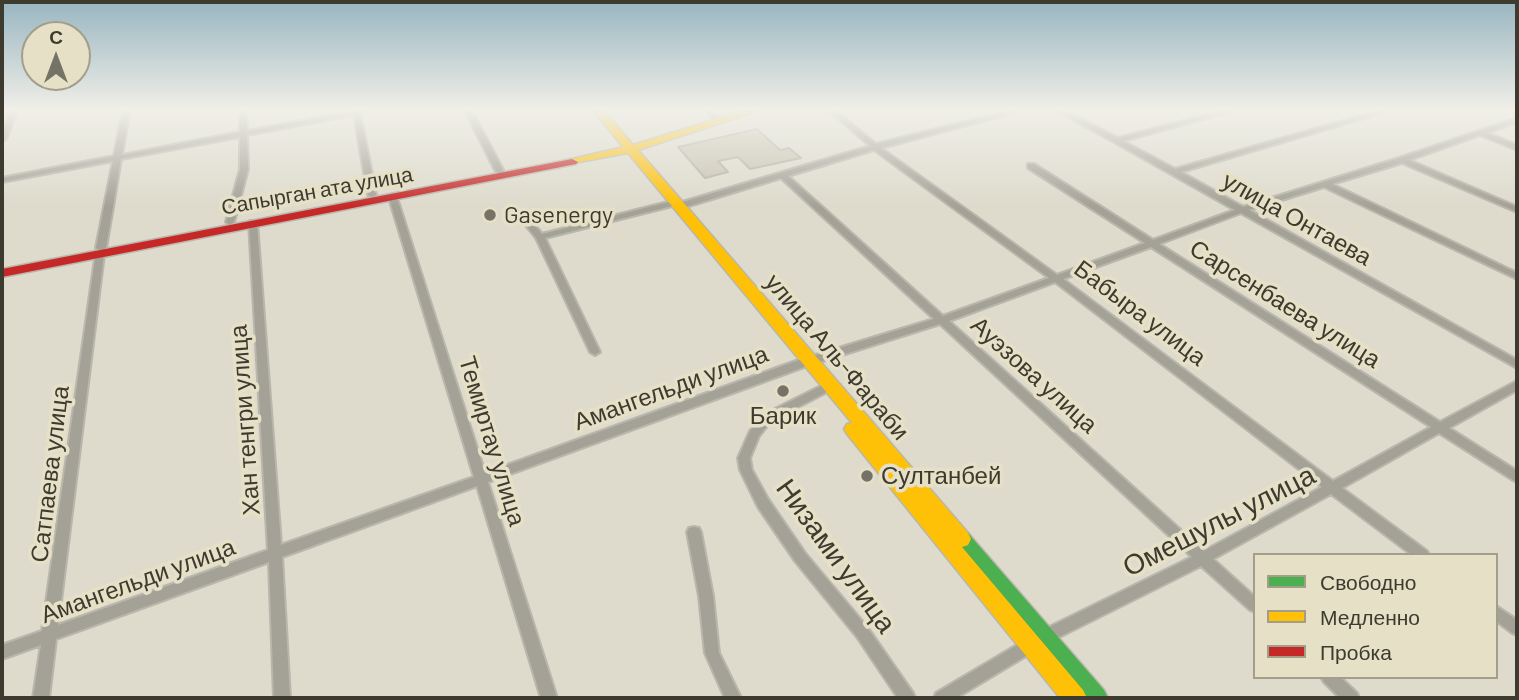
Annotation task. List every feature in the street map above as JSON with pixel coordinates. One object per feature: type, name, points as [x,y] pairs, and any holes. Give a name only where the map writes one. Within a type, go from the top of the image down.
[{"type":"main road","name":"улица Аль-Фараби","points":[[620,142],[1038,641],[1075,698]]},
{"type":"main road","name":"улица Аль-Фараби","points":[[621,142],[625,147]]},
{"type":"main road","name":"Сапырган ата улица","points":[[2,274],[230,222],[500,172],[625,147],[639,142]]},
{"type":"main road","name":"Сапырган ата улица","points":[[2,267],[393,198],[644,142]]},
{"type":"main road","name":"улица Аль-Фараби","points":[[805,362],[821,390],[1038,641],[1096,698]]},
{"type":"street","name":"Сатпаева улица","points":[[41,698],[100,251],[122,142]]},
{"type":"street","points":[[2,180],[201,142]]},
{"type":"street","points":[[230,222],[244,169],[244,142]]},
{"type":"street","points":[[362,142],[372,195]]},
{"type":"street","points":[[484,142],[500,172]]},
{"type":"street","name":"Бабыра улица","points":[[869,142],[1419,553]]},
{"type":"street","points":[[540,237],[783,176],[896,142]]},
{"type":"street","name":"улица Онтаева","points":[[1120,142],[1517,364]]},
{"type":"street","points":[[1173,172],[1278,142]]},
{"type":"street","name":"Амангельди улица","points":[[2,652],[805,362],[940,321],[1242,210],[1455,142]]},
{"type":"street","points":[[1402,160],[1517,210]]},
{"type":"street","name":"Сарсенбаева улица","points":[[1031,166],[1517,477]]},
{"type":"street","name":"Ауэзова улица","points":[[783,176],[1253,604]]},
{"type":"street","points":[[1325,184],[1517,276]]},
{"type":"street","name":"Темиртау улица","points":[[393,198],[549,698]]},
{"type":"street","points":[[522,214],[540,237],[595,352]]},
{"type":"street","name":"Хан тенгри улица","points":[[253,223],[282,698]]},
{"type":"street","name":"Омешулы улица","points":[[942,698],[1038,641],[1204,558],[1335,488],[1517,385]]},
{"type":"street","name":"Низами улица","points":[[821,390],[766,418],[754,434],[744,458],[746,470],[800,557],[862,632],[908,698]]},
{"type":"street","points":[[694,532],[706,596],[712,653],[733,698]]},
{"type":"street","points":[[1498,614],[1517,628]]},
{"type":"street","points":[[1331,679],[1351,698]]},
{"type":"building","points":[[701,142],[771,142],[780,150],[789,148],[801,158],[750,169],[738,157],[718,161],[728,172],[705,178],[678,147]]},
{"type":"traffic: fast","points":[[961,539],[1096,698]]},
{"type":"traffic: slow","points":[[625,142],[961,539]]},
{"type":"traffic: slow","points":[[572,162],[654,142]]},
{"type":"traffic: slow","points":[[853,429],[1075,698]]},
{"type":"traffic: jam","points":[[2,273],[572,162]]},
{"type":"place","name":"Gasenergy","points":[[490,215]]},
{"type":"place","name":"Барик","points":[[783,391]]},
{"type":"place","name":"Султанбей","points":[[867,476]]}]
